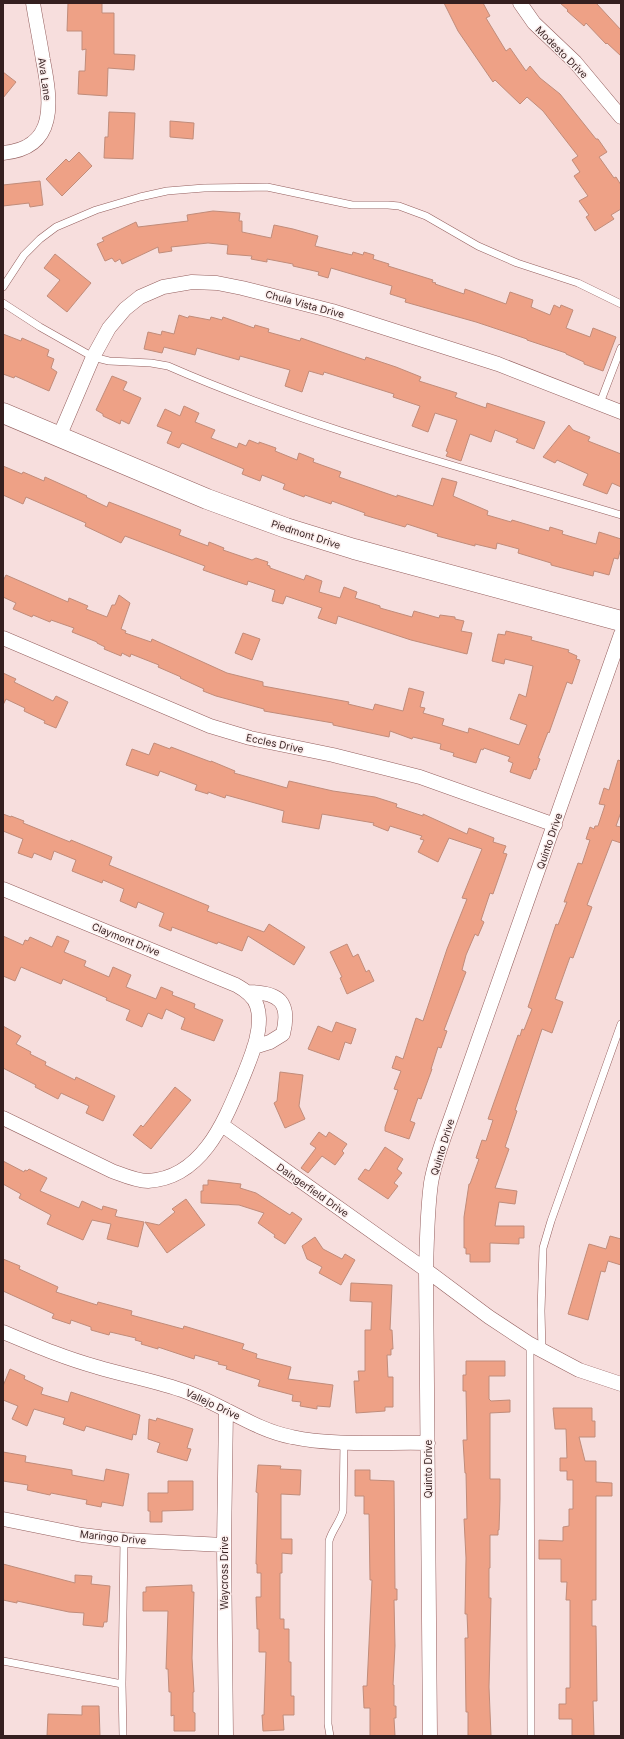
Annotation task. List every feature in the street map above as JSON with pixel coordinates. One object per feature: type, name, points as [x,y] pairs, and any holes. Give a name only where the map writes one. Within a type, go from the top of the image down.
[{"type":"street","name":"Ava Lane","points":[[3,153],[24,148],[37,140],[45,128],[48,115],[49,100],[47,80],[33,3]]},
{"type":"street","name":"Modesto Drive","points":[[520,3],[534,23],[575,62],[621,117]]},
{"type":"street","name":"Chula Vista Drive","points":[[59,437],[94,357],[109,328],[125,309],[140,297],[163,287],[192,282],[217,283],[242,288],[332,311],[498,364],[621,412]]},
{"type":"street","name":"Piedmont Drive","points":[[3,413],[207,499],[286,528],[354,549],[621,621]]},
{"type":"street","name":"Quinto Drive","points":[[430,1736],[426,1270],[428,1210],[436,1162],[621,634]]},
{"type":"street","name":"Eccles Drive","points":[[3,638],[210,726],[250,738],[333,755],[420,777],[555,825]]},
{"type":"street","name":"Claymont Drive","points":[[3,889],[236,985],[248,992],[262,992],[273,995],[281,1002],[285,1012],[283,1034],[270,1042],[254,1047]]},
{"type":"street","points":[[3,1118],[112,1171],[128,1177],[147,1181],[176,1173],[195,1162],[210,1145],[222,1125],[254,1047],[258,1015],[257,1005],[248,992]]},
{"type":"street","name":"Daingerfield Drive","points":[[222,1125],[426,1270],[489,1317],[536,1348],[579,1370],[621,1384]]},
{"type":"street","name":"Vallejo Drive","points":[[3,1332],[70,1359],[97,1368],[157,1381],[226,1410],[263,1428],[292,1437],[318,1441],[428,1443]]},
{"type":"street","name":"Waycross Drive","points":[[226,1410],[224,1545],[226,1736]]},
{"type":"street","name":"Maringo Drive","points":[[3,1519],[82,1535],[124,1540],[224,1545]]},
{"type":"lane","points":[[3,288],[24,255],[40,239],[56,227],[76,218],[140,197],[168,191],[204,188],[267,187],[352,205],[388,204],[399,206],[426,216],[478,246],[517,263],[578,282],[621,304]]},
{"type":"lane","points":[[3,303],[40,327],[94,357],[109,361],[151,363],[168,366],[263,404],[342,432],[621,516]]},
{"type":"lane","points":[[600,403],[621,348]]},
{"type":"lane","points":[[531,1736],[536,1348],[541,1311],[543,1248],[551,1221],[621,1024]]},
{"type":"lane","points":[[330,1736],[328,1724],[329,1541],[331,1533],[340,1520],[343,1511],[344,1442]]},
{"type":"lane","points":[[124,1540],[122,1684],[124,1736]]},
{"type":"lane","points":[[3,1661],[122,1684]]},
{"type":"building","points":[[68,3],[102,3],[102,13],[114,13],[114,54],[135,55],[134,70],[108,68],[107,96],[78,94],[79,71],[85,71],[86,49],[82,50],[82,31],[67,31]]},
{"type":"building","points":[[444,3],[483,3],[490,16],[486,18],[506,51],[510,48],[526,71],[530,66],[540,78],[560,94],[596,139],[598,139],[607,152],[599,157],[621,185],[621,209],[611,215],[614,219],[595,231],[586,217],[589,215],[579,201],[588,196],[574,176],[580,172],[572,160],[578,156],[543,111],[527,97],[520,104],[495,80],[493,82],[458,31]]},
{"type":"building","points":[[560,3],[596,3],[621,30],[621,56],[607,43],[606,44],[586,23],[584,26]]},
{"type":"building","points":[[3,72],[16,82],[3,98]]},
{"type":"building","points":[[109,112],[135,113],[133,159],[104,158],[105,137],[108,137]]},
{"type":"building","points":[[170,121],[194,123],[193,139],[170,137]]},
{"type":"building","points":[[79,152],[92,166],[62,196],[46,179],[66,159],[69,162]]},
{"type":"building","points":[[40,181],[43,205],[30,207],[29,203],[3,206],[3,185]]},
{"type":"building","points":[[213,211],[240,213],[239,221],[242,221],[242,232],[271,238],[274,225],[293,229],[318,236],[315,246],[352,255],[353,252],[363,255],[364,252],[374,255],[373,259],[389,264],[388,266],[433,280],[432,282],[436,283],[435,284],[464,294],[465,289],[506,304],[510,292],[533,300],[531,307],[550,315],[554,305],[560,308],[561,305],[573,310],[566,328],[590,337],[593,328],[616,337],[603,371],[584,364],[584,362],[566,353],[527,339],[476,322],[405,302],[406,299],[390,294],[392,286],[331,268],[328,278],[318,275],[319,272],[293,266],[293,264],[267,259],[267,262],[251,259],[252,256],[227,254],[228,245],[208,243],[171,247],[172,251],[159,253],[158,247],[122,264],[120,259],[115,262],[112,258],[105,261],[97,244],[104,241],[102,238],[136,222],[138,227],[188,221],[187,215]]},
{"type":"building","points":[[55,254],[91,283],[67,312],[47,296],[60,280],[44,268]]},
{"type":"building","points":[[179,315],[188,318],[189,316],[210,320],[211,317],[222,320],[223,317],[254,328],[255,325],[269,329],[268,332],[300,341],[301,338],[365,360],[366,357],[421,377],[419,381],[457,393],[455,397],[486,408],[487,403],[545,422],[534,449],[516,442],[518,439],[495,430],[491,442],[470,434],[461,461],[446,456],[448,452],[446,451],[457,420],[435,413],[428,432],[412,426],[420,406],[393,397],[394,394],[324,372],[323,375],[309,371],[302,392],[285,386],[290,370],[240,356],[239,360],[197,348],[195,355],[164,347],[162,353],[144,349],[148,332],[161,335],[162,331],[174,334]]},
{"type":"building","points":[[3,334],[21,341],[22,338],[49,350],[47,356],[54,359],[51,368],[57,372],[49,391],[15,376],[14,378],[3,374]]},
{"type":"building","points":[[112,376],[127,382],[123,390],[141,398],[129,424],[121,420],[120,424],[103,416],[103,414],[96,410]]},
{"type":"building","points":[[184,406],[199,413],[195,422],[215,430],[211,438],[237,448],[239,443],[246,446],[249,440],[276,448],[275,451],[297,460],[299,453],[314,459],[313,462],[341,472],[339,477],[397,497],[397,495],[433,506],[442,478],[457,482],[453,496],[488,511],[487,515],[511,522],[512,520],[549,531],[550,527],[563,531],[562,534],[596,544],[599,532],[621,539],[621,548],[618,559],[614,558],[609,575],[594,571],[593,576],[551,565],[551,563],[518,553],[519,549],[497,543],[496,549],[475,544],[475,546],[437,536],[438,534],[407,524],[405,527],[364,515],[365,513],[332,501],[331,504],[305,495],[304,497],[283,489],[285,484],[262,475],[260,481],[242,474],[244,469],[182,443],[179,448],[167,443],[172,432],[157,426],[165,409],[180,416]]},
{"type":"building","points":[[569,425],[573,430],[590,437],[588,441],[621,454],[621,487],[612,483],[607,494],[583,485],[588,474],[557,460],[555,463],[543,457]]},
{"type":"building","points":[[3,466],[22,474],[23,472],[44,481],[45,477],[107,507],[109,502],[181,530],[179,535],[208,546],[209,542],[224,548],[223,550],[252,560],[256,558],[268,562],[267,565],[270,566],[270,568],[304,580],[306,575],[322,581],[319,592],[340,598],[344,587],[357,592],[355,598],[380,606],[380,608],[412,617],[414,611],[439,618],[440,615],[455,617],[455,619],[464,621],[461,631],[472,633],[467,654],[411,640],[338,616],[336,624],[318,618],[322,608],[286,596],[283,604],[272,601],[275,590],[248,581],[247,585],[203,570],[205,566],[125,536],[121,543],[85,526],[86,523],[26,497],[23,504],[3,495]]},
{"type":"building","points":[[6,575],[68,602],[69,598],[88,606],[86,609],[107,617],[112,605],[115,605],[119,595],[130,603],[121,629],[126,631],[125,633],[151,642],[152,639],[227,673],[263,682],[263,686],[349,702],[348,704],[373,710],[375,704],[403,711],[409,688],[424,692],[420,707],[425,708],[423,713],[444,719],[442,725],[468,733],[469,728],[519,745],[527,725],[510,719],[519,694],[526,697],[533,666],[505,659],[504,664],[492,661],[498,634],[505,635],[506,631],[532,637],[531,640],[569,650],[568,652],[577,656],[576,659],[580,660],[572,684],[567,682],[549,733],[548,732],[538,758],[540,759],[536,770],[534,769],[530,779],[510,772],[513,763],[508,761],[510,757],[484,748],[483,750],[481,749],[476,763],[453,756],[454,753],[440,749],[441,744],[413,737],[412,739],[390,731],[389,737],[333,725],[333,723],[264,711],[264,709],[203,691],[204,689],[158,667],[159,665],[131,654],[130,657],[122,653],[121,656],[104,649],[105,647],[97,642],[72,632],[74,628],[51,620],[50,622],[33,615],[32,617],[13,609],[16,603],[3,597],[3,581]]},
{"type":"building","points":[[243,633],[260,639],[252,660],[235,653]]},
{"type":"building","points":[[3,673],[16,679],[14,682],[53,701],[56,696],[68,702],[56,728],[44,723],[45,721],[24,711],[25,708],[6,699],[3,705]]},
{"type":"building","points":[[154,743],[170,749],[171,747],[211,761],[235,771],[234,773],[287,788],[289,781],[333,791],[375,797],[397,804],[396,807],[423,816],[423,814],[467,834],[469,828],[494,838],[493,842],[506,846],[503,853],[507,854],[493,894],[490,893],[481,920],[484,922],[478,936],[475,934],[466,955],[462,970],[466,972],[444,1030],[447,1031],[441,1048],[438,1047],[421,1099],[418,1098],[410,1121],[415,1123],[409,1139],[385,1131],[385,1127],[398,1090],[394,1089],[401,1071],[392,1068],[396,1056],[403,1059],[416,1018],[423,1021],[447,949],[467,899],[462,898],[482,849],[449,838],[438,862],[418,852],[424,840],[420,839],[422,836],[390,826],[388,831],[373,825],[374,823],[322,814],[319,829],[282,822],[284,811],[226,795],[225,798],[208,792],[208,794],[195,790],[197,785],[160,771],[158,776],[126,765],[132,749],[149,755]]},
{"type":"building","points":[[618,760],[621,761],[621,812],[616,826],[621,827],[621,843],[612,840],[587,905],[592,907],[573,958],[570,957],[555,999],[563,1002],[552,1033],[542,1029],[515,1110],[517,1111],[505,1147],[509,1149],[495,1188],[517,1191],[515,1204],[499,1202],[495,1226],[524,1226],[524,1238],[519,1238],[519,1244],[490,1243],[490,1262],[470,1262],[470,1254],[466,1254],[466,1248],[464,1248],[464,1217],[469,1184],[479,1159],[476,1158],[482,1140],[486,1141],[493,1120],[488,1119],[518,1035],[520,1036],[522,1029],[524,1030],[532,1009],[528,1007],[556,924],[558,925],[567,902],[564,902],[578,863],[582,864],[590,840],[586,839],[590,827],[594,829],[595,826],[598,826],[605,805],[599,804],[604,788],[609,790]]},
{"type":"building","points":[[3,814],[24,821],[23,823],[70,842],[71,840],[112,857],[109,865],[209,906],[207,911],[264,932],[269,924],[305,947],[294,965],[248,936],[242,951],[218,942],[217,944],[172,927],[171,931],[159,926],[164,913],[138,902],[136,908],[120,901],[124,889],[103,880],[102,883],[72,871],[76,860],[54,851],[51,860],[34,853],[32,858],[18,853],[23,839],[3,831]]},
{"type":"building","points":[[3,936],[23,945],[25,940],[28,941],[30,937],[52,947],[57,936],[69,941],[64,952],[86,961],[84,966],[109,977],[113,967],[131,975],[126,987],[156,999],[161,987],[173,992],[172,995],[195,1004],[194,1008],[223,1020],[214,1041],[181,1029],[185,1018],[166,1009],[162,1019],[148,1013],[142,1027],[126,1020],[130,1010],[106,1000],[107,998],[63,979],[61,984],[21,967],[15,981],[3,976]]},
{"type":"building","points":[[347,944],[353,957],[358,954],[366,972],[369,970],[374,981],[347,994],[340,978],[342,977],[330,952]]},
{"type":"building","points":[[336,1022],[356,1029],[351,1044],[345,1042],[339,1060],[308,1049],[318,1026],[332,1032]]},
{"type":"building","points":[[3,1026],[21,1036],[16,1044],[31,1052],[30,1054],[46,1062],[45,1065],[75,1080],[76,1077],[115,1096],[103,1121],[86,1113],[89,1106],[61,1093],[58,1099],[35,1087],[36,1085],[3,1068]]},
{"type":"building","points":[[280,1072],[303,1075],[299,1106],[305,1119],[285,1128],[274,1103],[277,1101]]},
{"type":"building","points":[[175,1087],[191,1100],[151,1149],[133,1135],[141,1125],[143,1127]]},
{"type":"building","points":[[319,1132],[326,1137],[329,1132],[347,1144],[342,1151],[344,1153],[335,1165],[322,1156],[308,1173],[301,1168],[316,1148],[310,1144]]},
{"type":"building","points":[[385,1147],[403,1159],[397,1169],[402,1173],[394,1183],[398,1186],[388,1199],[358,1179],[365,1169],[369,1171]]},
{"type":"building","points":[[3,1161],[24,1172],[25,1170],[27,1171],[29,1169],[47,1178],[40,1191],[79,1208],[82,1201],[102,1210],[103,1206],[117,1210],[115,1216],[144,1222],[138,1247],[107,1239],[111,1224],[92,1220],[83,1240],[47,1224],[51,1215],[19,1198],[21,1194],[3,1184]]},
{"type":"building","points":[[208,1180],[241,1184],[240,1188],[256,1193],[290,1215],[292,1212],[302,1219],[285,1244],[274,1237],[275,1235],[258,1223],[264,1213],[239,1205],[201,1203],[201,1191],[203,1191],[203,1185],[208,1185]]},
{"type":"building","points":[[186,1199],[205,1225],[167,1253],[145,1222],[159,1225],[175,1212],[172,1209]]},
{"type":"building","points":[[610,1236],[621,1239],[621,1265],[608,1261],[605,1272],[601,1271],[588,1320],[568,1314],[589,1244],[606,1249]]},
{"type":"building","points":[[315,1237],[323,1249],[342,1259],[345,1254],[355,1260],[341,1285],[319,1273],[322,1267],[307,1259],[302,1246]]},
{"type":"building","points":[[3,1259],[20,1266],[19,1269],[58,1287],[56,1292],[97,1305],[98,1302],[132,1311],[131,1315],[183,1329],[184,1326],[244,1344],[242,1349],[257,1354],[256,1358],[291,1367],[288,1379],[333,1385],[330,1407],[317,1406],[317,1409],[300,1406],[301,1402],[292,1401],[293,1395],[258,1386],[260,1380],[226,1369],[227,1366],[218,1364],[219,1362],[195,1355],[194,1359],[158,1347],[158,1349],[141,1344],[142,1342],[135,1340],[136,1338],[110,1332],[109,1335],[91,1330],[91,1327],[71,1320],[70,1324],[52,1318],[54,1314],[3,1291]]},
{"type":"building","points":[[351,1283],[392,1285],[390,1330],[392,1330],[393,1349],[391,1349],[391,1355],[387,1355],[388,1377],[393,1377],[393,1407],[385,1407],[385,1411],[356,1413],[354,1381],[359,1381],[358,1371],[365,1371],[365,1330],[371,1330],[372,1302],[350,1301]]},
{"type":"building","points":[[466,1361],[505,1361],[505,1376],[489,1376],[489,1399],[491,1401],[510,1400],[510,1412],[490,1413],[490,1479],[500,1479],[499,1530],[498,1535],[490,1535],[489,1598],[491,1598],[489,1687],[491,1736],[468,1736],[468,1712],[466,1712],[465,1638],[468,1638],[467,1614],[465,1614],[466,1558],[464,1519],[467,1519],[466,1473],[463,1440],[467,1440],[466,1391],[463,1391],[463,1375],[466,1375]]},
{"type":"building","points":[[10,1369],[25,1376],[24,1379],[43,1388],[41,1394],[68,1402],[71,1392],[140,1415],[136,1435],[133,1434],[132,1440],[86,1426],[84,1431],[63,1424],[65,1418],[34,1409],[27,1426],[12,1419],[18,1406],[3,1400],[3,1386]]},
{"type":"building","points":[[553,1408],[592,1408],[592,1421],[595,1421],[595,1437],[579,1437],[585,1461],[596,1461],[596,1482],[612,1483],[612,1496],[596,1496],[596,1600],[592,1600],[592,1626],[596,1626],[597,1701],[593,1701],[594,1736],[572,1736],[572,1719],[559,1719],[559,1704],[566,1704],[566,1688],[570,1688],[570,1600],[566,1600],[567,1582],[561,1582],[561,1559],[539,1559],[539,1540],[563,1541],[563,1527],[569,1526],[569,1509],[573,1509],[573,1480],[567,1480],[567,1471],[560,1471],[560,1458],[567,1458],[566,1429],[555,1429]]},
{"type":"building","points":[[157,1418],[193,1429],[187,1448],[191,1449],[187,1461],[157,1452],[160,1443],[148,1439],[149,1419],[156,1421]]},
{"type":"building","points":[[3,1452],[26,1456],[25,1462],[72,1470],[72,1475],[104,1481],[106,1469],[129,1474],[123,1506],[102,1502],[101,1507],[86,1504],[87,1500],[27,1490],[28,1485],[3,1481]]},
{"type":"building","points":[[258,1465],[281,1466],[280,1469],[301,1470],[300,1495],[281,1494],[281,1539],[292,1539],[292,1554],[282,1553],[282,1573],[280,1573],[280,1619],[284,1619],[284,1629],[289,1629],[291,1696],[294,1696],[294,1715],[283,1715],[284,1730],[263,1731],[262,1715],[264,1715],[266,1652],[259,1652],[259,1629],[257,1629],[256,1597],[261,1597],[261,1573],[257,1573],[256,1564],[258,1493],[256,1492]]},
{"type":"building","points":[[355,1470],[370,1470],[370,1480],[394,1481],[395,1589],[397,1589],[397,1600],[394,1600],[395,1646],[393,1685],[394,1706],[396,1706],[396,1718],[394,1718],[395,1736],[370,1736],[370,1708],[364,1708],[363,1686],[367,1686],[372,1580],[370,1580],[369,1514],[364,1514],[364,1496],[355,1496]]},
{"type":"building","points":[[168,1481],[193,1481],[193,1510],[162,1511],[162,1522],[150,1522],[150,1511],[148,1511],[148,1493],[168,1493]]},
{"type":"building","points":[[3,1564],[75,1583],[75,1575],[92,1576],[91,1584],[110,1586],[107,1622],[104,1622],[103,1627],[83,1625],[84,1613],[69,1612],[17,1601],[17,1603],[3,1600]]},
{"type":"building","points":[[192,1585],[192,1592],[194,1592],[192,1658],[194,1692],[193,1712],[195,1713],[195,1731],[174,1731],[174,1715],[171,1716],[171,1692],[169,1692],[168,1669],[166,1669],[168,1611],[143,1611],[143,1592],[146,1592],[146,1587]]},
{"type":"building","points":[[82,1706],[99,1706],[100,1736],[47,1736],[48,1714],[82,1715]]}]
